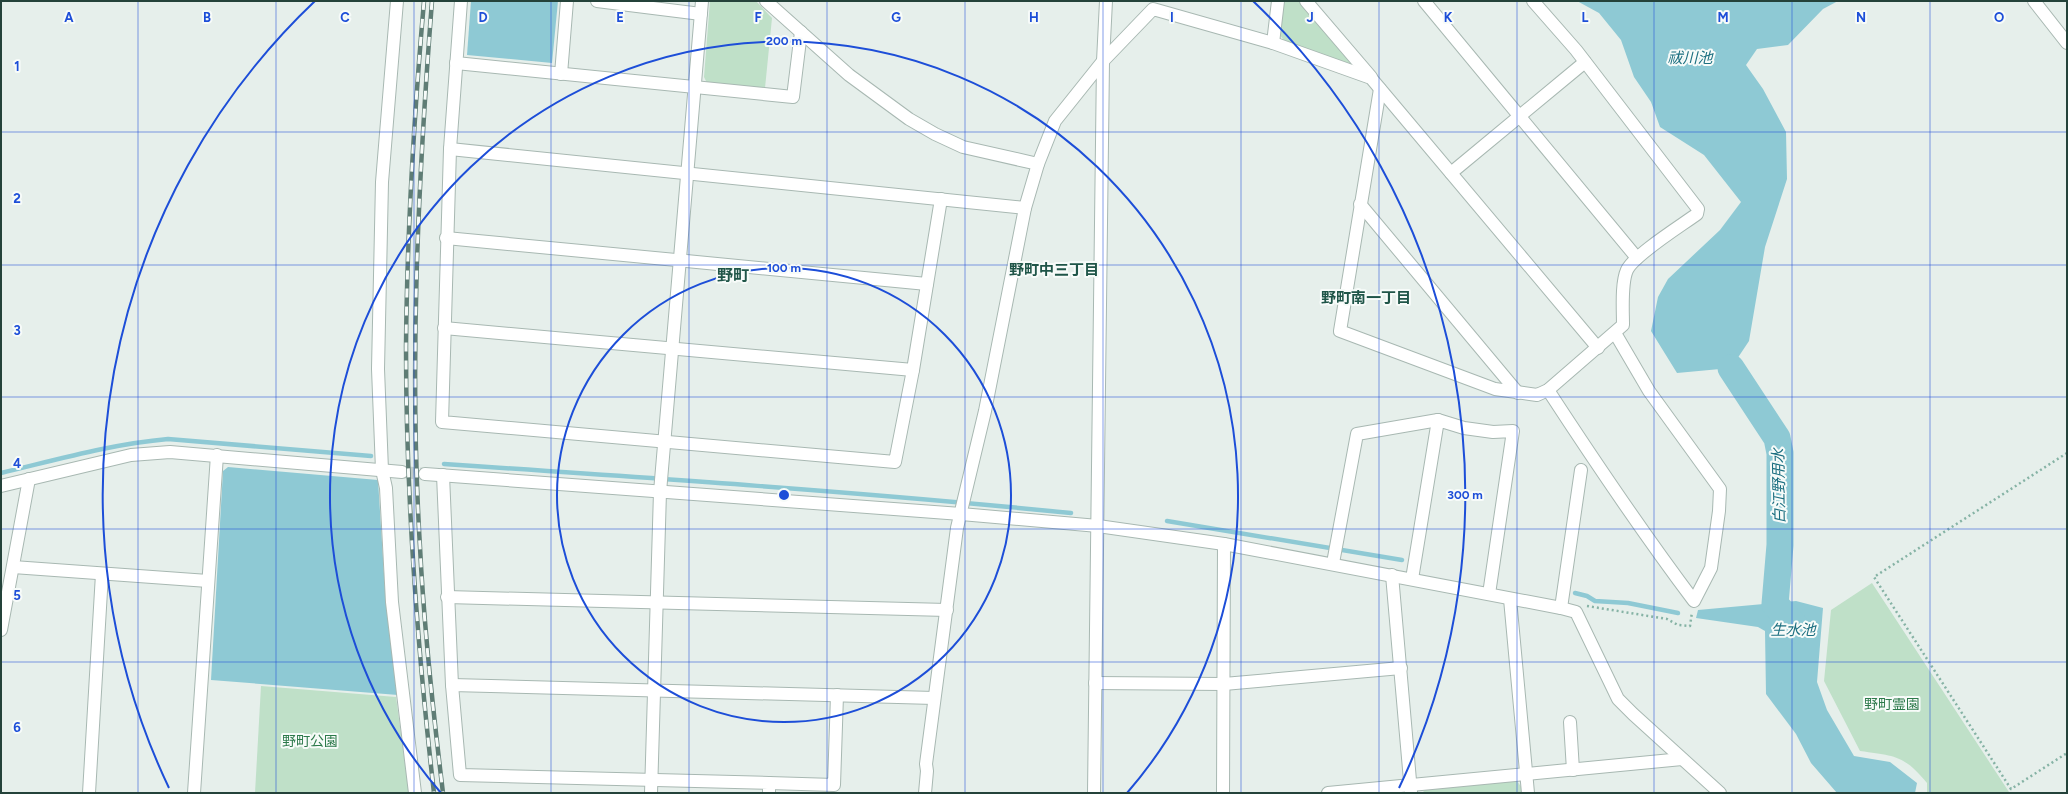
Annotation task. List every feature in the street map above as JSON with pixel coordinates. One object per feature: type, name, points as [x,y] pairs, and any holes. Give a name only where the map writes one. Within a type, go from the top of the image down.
[{"type":"street","points":[[397,1],[382,174],[378,369],[382,470],[386,488],[392,602],[416,793]]},
{"type":"street","points":[[461,1],[450,149],[446,238],[442,422],[895,462],[913,370],[941,199]]},
{"type":"street","points":[[561,74],[567,1]]},
{"type":"street","points":[[597,1],[701,14]]},
{"type":"street","points":[[651,793],[660,483],[702,1]]},
{"type":"street","points":[[766,1],[848,75],[909,119],[962,147],[1038,164]]},
{"type":"street","points":[[1094,793],[1103,61],[1106,1]]},
{"type":"street","points":[[1273,43],[1278,1]]},
{"type":"street","points":[[1306,1],[1598,348]]},
{"type":"street","points":[[1424,1],[1637,258]]},
{"type":"street","points":[[1380,89],[1340,332],[1495,389],[1537,395],[1548,390],[1623,326],[1625,280],[1627,269],[1637,258],[1697,214],[1698,209],[1585,62],[1533,1]]},
{"type":"street","points":[[2034,1],[2067,43]]},
{"type":"street","points":[[925,793],[927,771],[926,764],[957,528],[984,411],[1025,208],[1038,164],[1055,121],[1103,61],[1154,9],[1273,43],[1371,78]]},
{"type":"street","points":[[456,64],[793,96],[801,32]]},
{"type":"street","points":[[1451,173],[1519,115],[1585,62]]},
{"type":"street","points":[[450,149],[1025,208]]},
{"type":"street","points":[[1360,204],[1518,393]]},
{"type":"street","points":[[446,238],[928,284]]},
{"type":"street","points":[[444,328],[672,347],[913,370]]},
{"type":"street","points":[[1548,390],[1584,448],[1662,559],[1694,601],[1711,568],[1719,511],[1720,489],[1649,391],[1615,333]]},
{"type":"street","points":[[1412,579],[1438,420]]},
{"type":"street","points":[[1334,561],[1356,434],[1438,420],[1464,428],[1493,432],[1513,431],[1489,594]]},
{"type":"street","points":[[1,486],[131,455],[170,452],[402,472]]},
{"type":"street","points":[[194,793],[216,455]]},
{"type":"street","points":[[1562,608],[1581,470]]},
{"type":"street","points":[[425,474],[660,483],[961,511],[1098,526],[1334,561],[1392,575],[1562,608],[1576,612],[1618,699],[1720,793]]},
{"type":"street","points":[[442,475],[452,685],[460,775],[651,779],[769,788],[834,785],[837,696]]},
{"type":"street","points":[[1,630],[29,479]]},
{"type":"street","points":[[1223,793],[1224,544]]},
{"type":"street","points":[[13,567],[208,581]]},
{"type":"street","points":[[89,793],[102,574]]},
{"type":"street","points":[[1392,575],[1411,789]]},
{"type":"street","points":[[447,598],[947,610]]},
{"type":"street","points":[[1510,599],[1528,793]]},
{"type":"street","points":[[1095,683],[1224,684],[1401,668]]},
{"type":"street","points":[[452,685],[934,698]]},
{"type":"street","points":[[1570,722],[1573,770]]},
{"type":"street","points":[[1328,793],[1411,789],[1526,775],[1682,759]]},
{"type":"path","points":[[2067,453],[1874,577],[2010,789],[2067,753]]},
{"type":"path","points":[[1576,612],[1582,605],[1667,619],[1678,625],[1690,626],[1694,601]]},
{"type":"green space","points":[[710,1],[756,1],[772,18],[765,88],[707,83],[704,77]]},
{"type":"green space","points":[[1283,1],[1300,1],[1354,66],[1285,42],[1280,35]]},
{"type":"green space","name":"野町霊園","points":[[1872,583],[2009,792],[1927,793],[1927,783],[1912,767],[1905,762],[1891,756],[1860,751],[1824,681],[1831,610]]},
{"type":"green space","name":"野町公園","points":[[261,686],[396,697],[409,793],[255,793]]},
{"type":"green space","points":[[1517,781],[1522,788],[1523,793],[1422,793],[1425,790]]},
{"type":"water","points":[[471,1],[558,1],[552,63],[467,55]]},
{"type":"water","name":"祓川池","points":[[1577,1],[1838,1],[1823,9],[1788,45],[1757,49],[1746,65],[1763,89],[1786,132],[1787,179],[1765,247],[1749,341],[1731,368],[1677,373],[1651,331],[1658,297],[1668,279],[1720,230],[1741,202],[1704,155],[1660,127],[1651,102],[1634,77],[1621,40],[1599,13]]},
{"type":"water","points":[[228,467],[378,480],[386,605],[398,695],[211,680],[223,471]]},
{"type":"water","name":"生水池","points":[[1796,601],[1823,608],[1817,682],[1827,710],[1854,756],[1890,762],[1917,783],[1915,793],[1837,793],[1811,763],[1796,734],[1766,694],[1765,631],[1758,627],[1696,618],[1698,610]]},
{"type":"waterway","name":"白江野用水","points":[[1731,368],[1777,438],[1780,453],[1780,545],[1775,604],[1797,628],[1797,630]]},
{"type":"waterway","points":[[1,473],[105,449],[147,441],[168,439],[371,456]]},
{"type":"waterway","points":[[444,464],[836,492],[1071,513]]},
{"type":"waterway","points":[[1167,521],[1402,560]]},
{"type":"waterway","points":[[1575,593],[1587,596],[1595,601],[1628,603],[1678,613]]},
{"type":"tunnel","points":[[402,472],[425,474]]},
{"type":"railway","points":[[424,1],[409,217],[406,347],[410,515],[422,682],[434,793]]},
{"type":"railway","points":[[432,1],[419,205],[415,342],[415,410],[420,547],[426,639],[443,793]]},
{"type":"district","name":"野町中三丁目","points":[[1054,270]]},
{"type":"district","name":"野町","points":[[733,275]]},
{"type":"district","name":"野町南一丁目","points":[[1366,298]]}]
